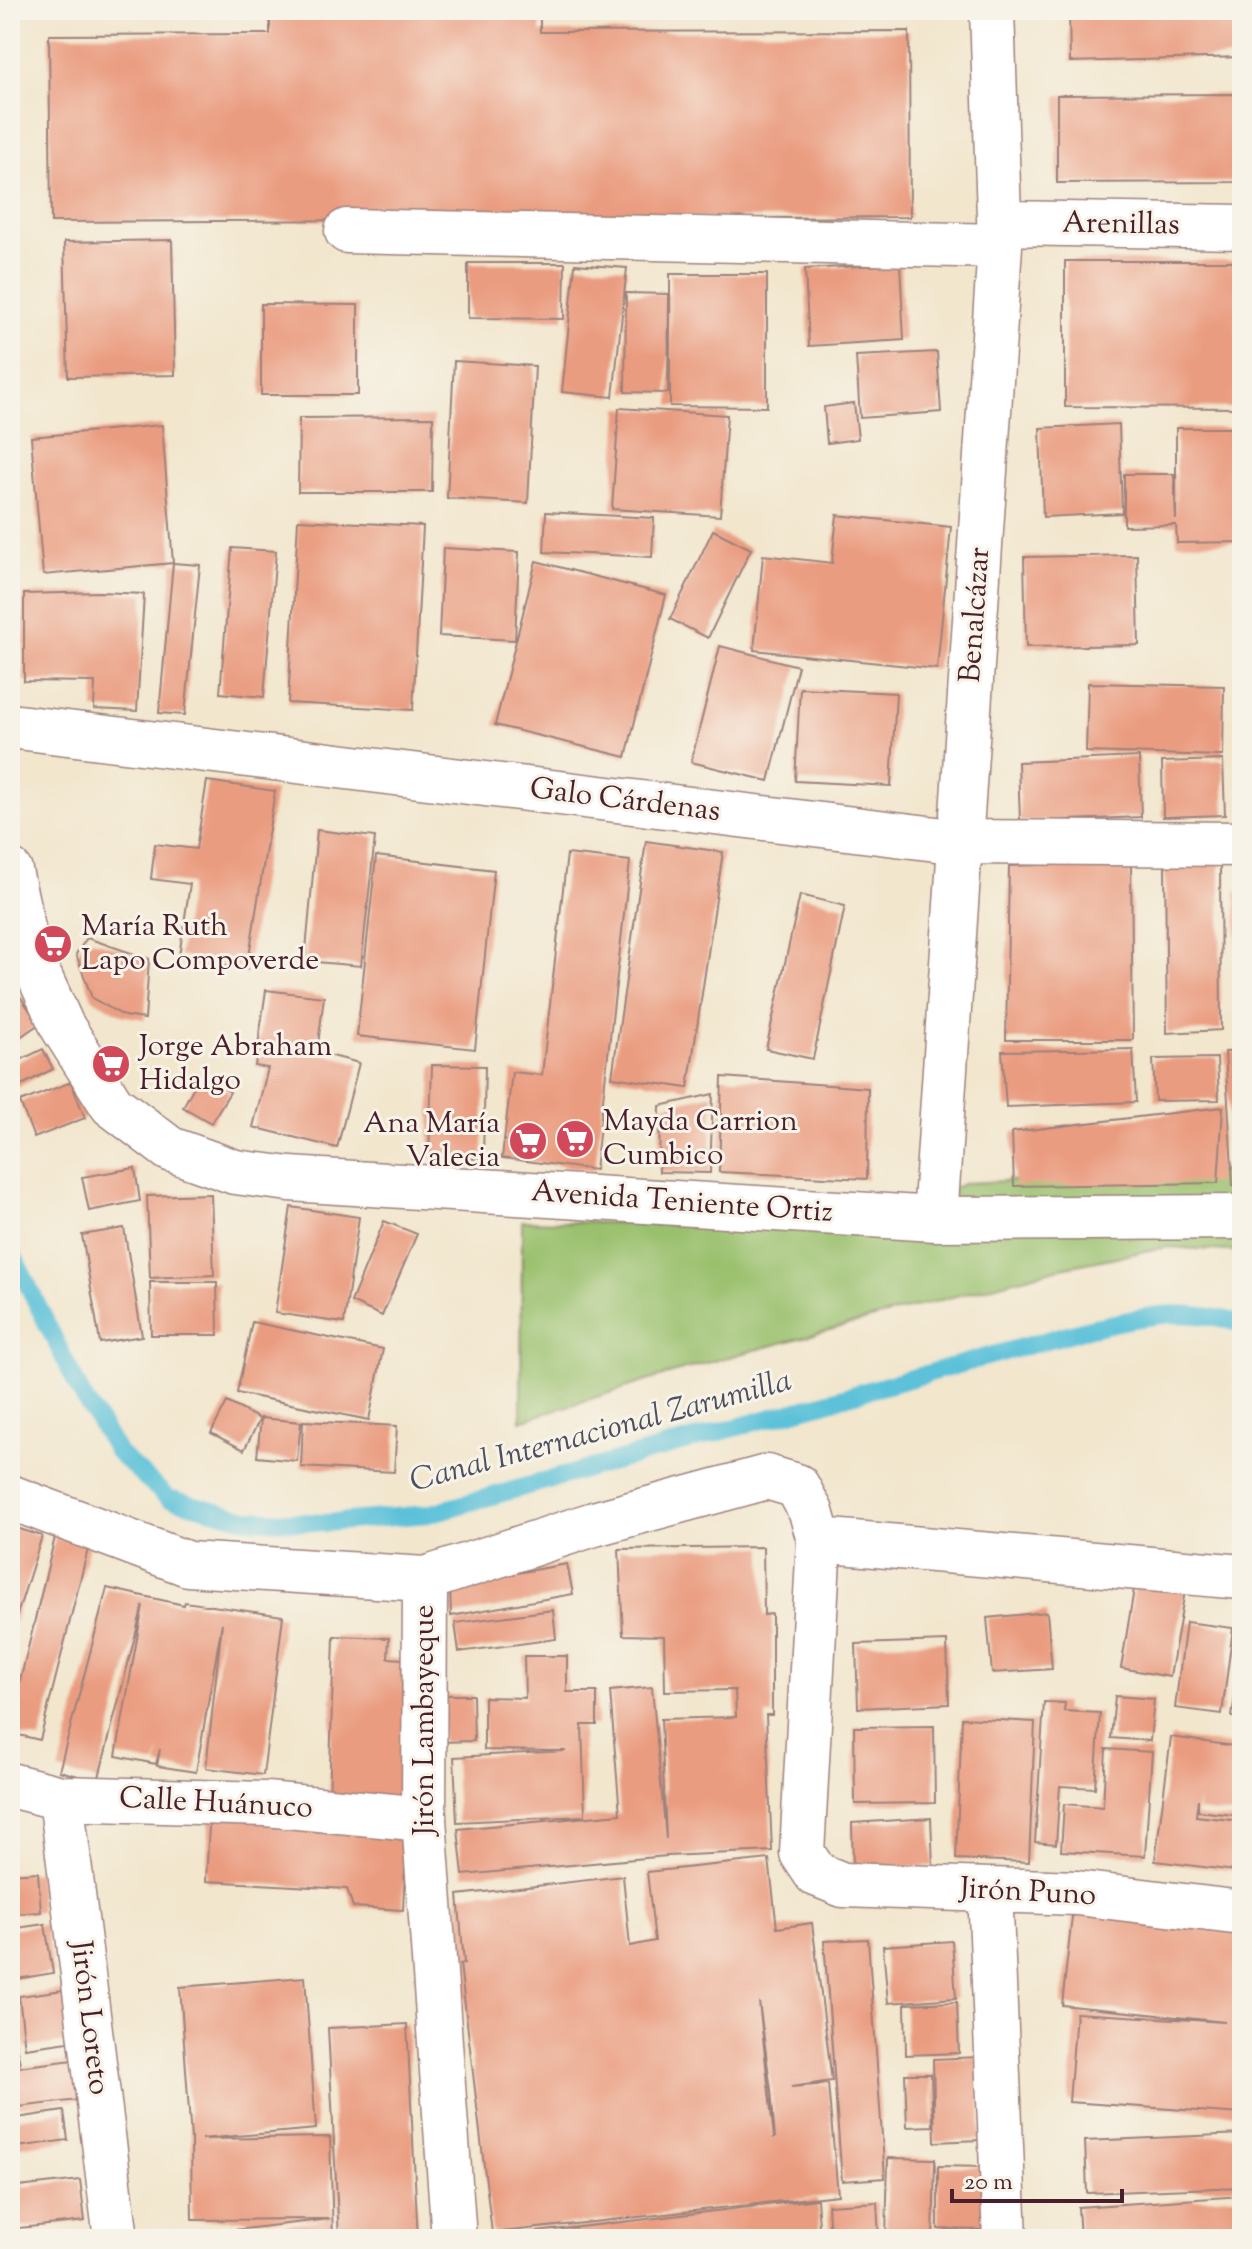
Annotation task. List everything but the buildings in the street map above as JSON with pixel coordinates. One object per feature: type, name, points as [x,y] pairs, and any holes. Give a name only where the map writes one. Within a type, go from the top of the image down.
[{"type":"street","name":"Benalcázar","points":[[935,1219],[1000,234],[992,10]]},
{"type":"street","name":"Arenillas","points":[[347,231],[1000,234],[1242,227]]},
{"type":"street","name":"Galo Cárdenas","points":[[10,726],[961,842],[1242,844]]},
{"type":"street","name":"Avenida Teniente Ortiz","points":[[10,871],[28,951],[62,1026],[112,1105],[170,1149],[235,1172],[290,1179],[935,1219],[1242,1217]]},
{"type":"street","points":[[425,1579],[594,1524],[767,1477],[797,1486],[811,1512],[819,1540],[1242,1577]]},
{"type":"street","name":"Jirón Lambayeque","points":[[10,1497],[188,1564],[425,1579],[424,1819],[454,2239]]},
{"type":"street","name":"Jirón Puno","points":[[819,1540],[802,1853],[816,1874],[843,1885],[1077,1893],[1242,1913]]},
{"type":"street","name":"Calle Huánuco","points":[[10,1785],[61,1798],[266,1804],[424,1819]]},
{"type":"street","name":"Jirón Loreto","points":[[61,1798],[116,2239]]},
{"type":"street","points":[[990,1890],[1005,2239]]},
{"type":"green space","points":[[1225,1170],[1242,1172],[1242,1252],[1167,1247],[1056,1269],[685,1369],[521,1421],[522,1221],[845,1228],[966,1183]]},
{"type":"waterway","name":"Canal Internacional Zarumilla","points":[[10,1249],[82,1395],[118,1453],[168,1498],[247,1519],[325,1523],[428,1514],[1086,1329],[1146,1317],[1182,1314],[1242,1324]]},
{"type":"place","name":"María Ruth Lapo Compoverde","points":[[53,944]]},
{"type":"place","name":"Jorge Abraham Hidalgo","points":[[111,1064]]},
{"type":"place","name":"Mayda Carrion Cumbico","points":[[575,1139]]},
{"type":"place","name":"Ana María Valecia","points":[[528,1141]]}]
